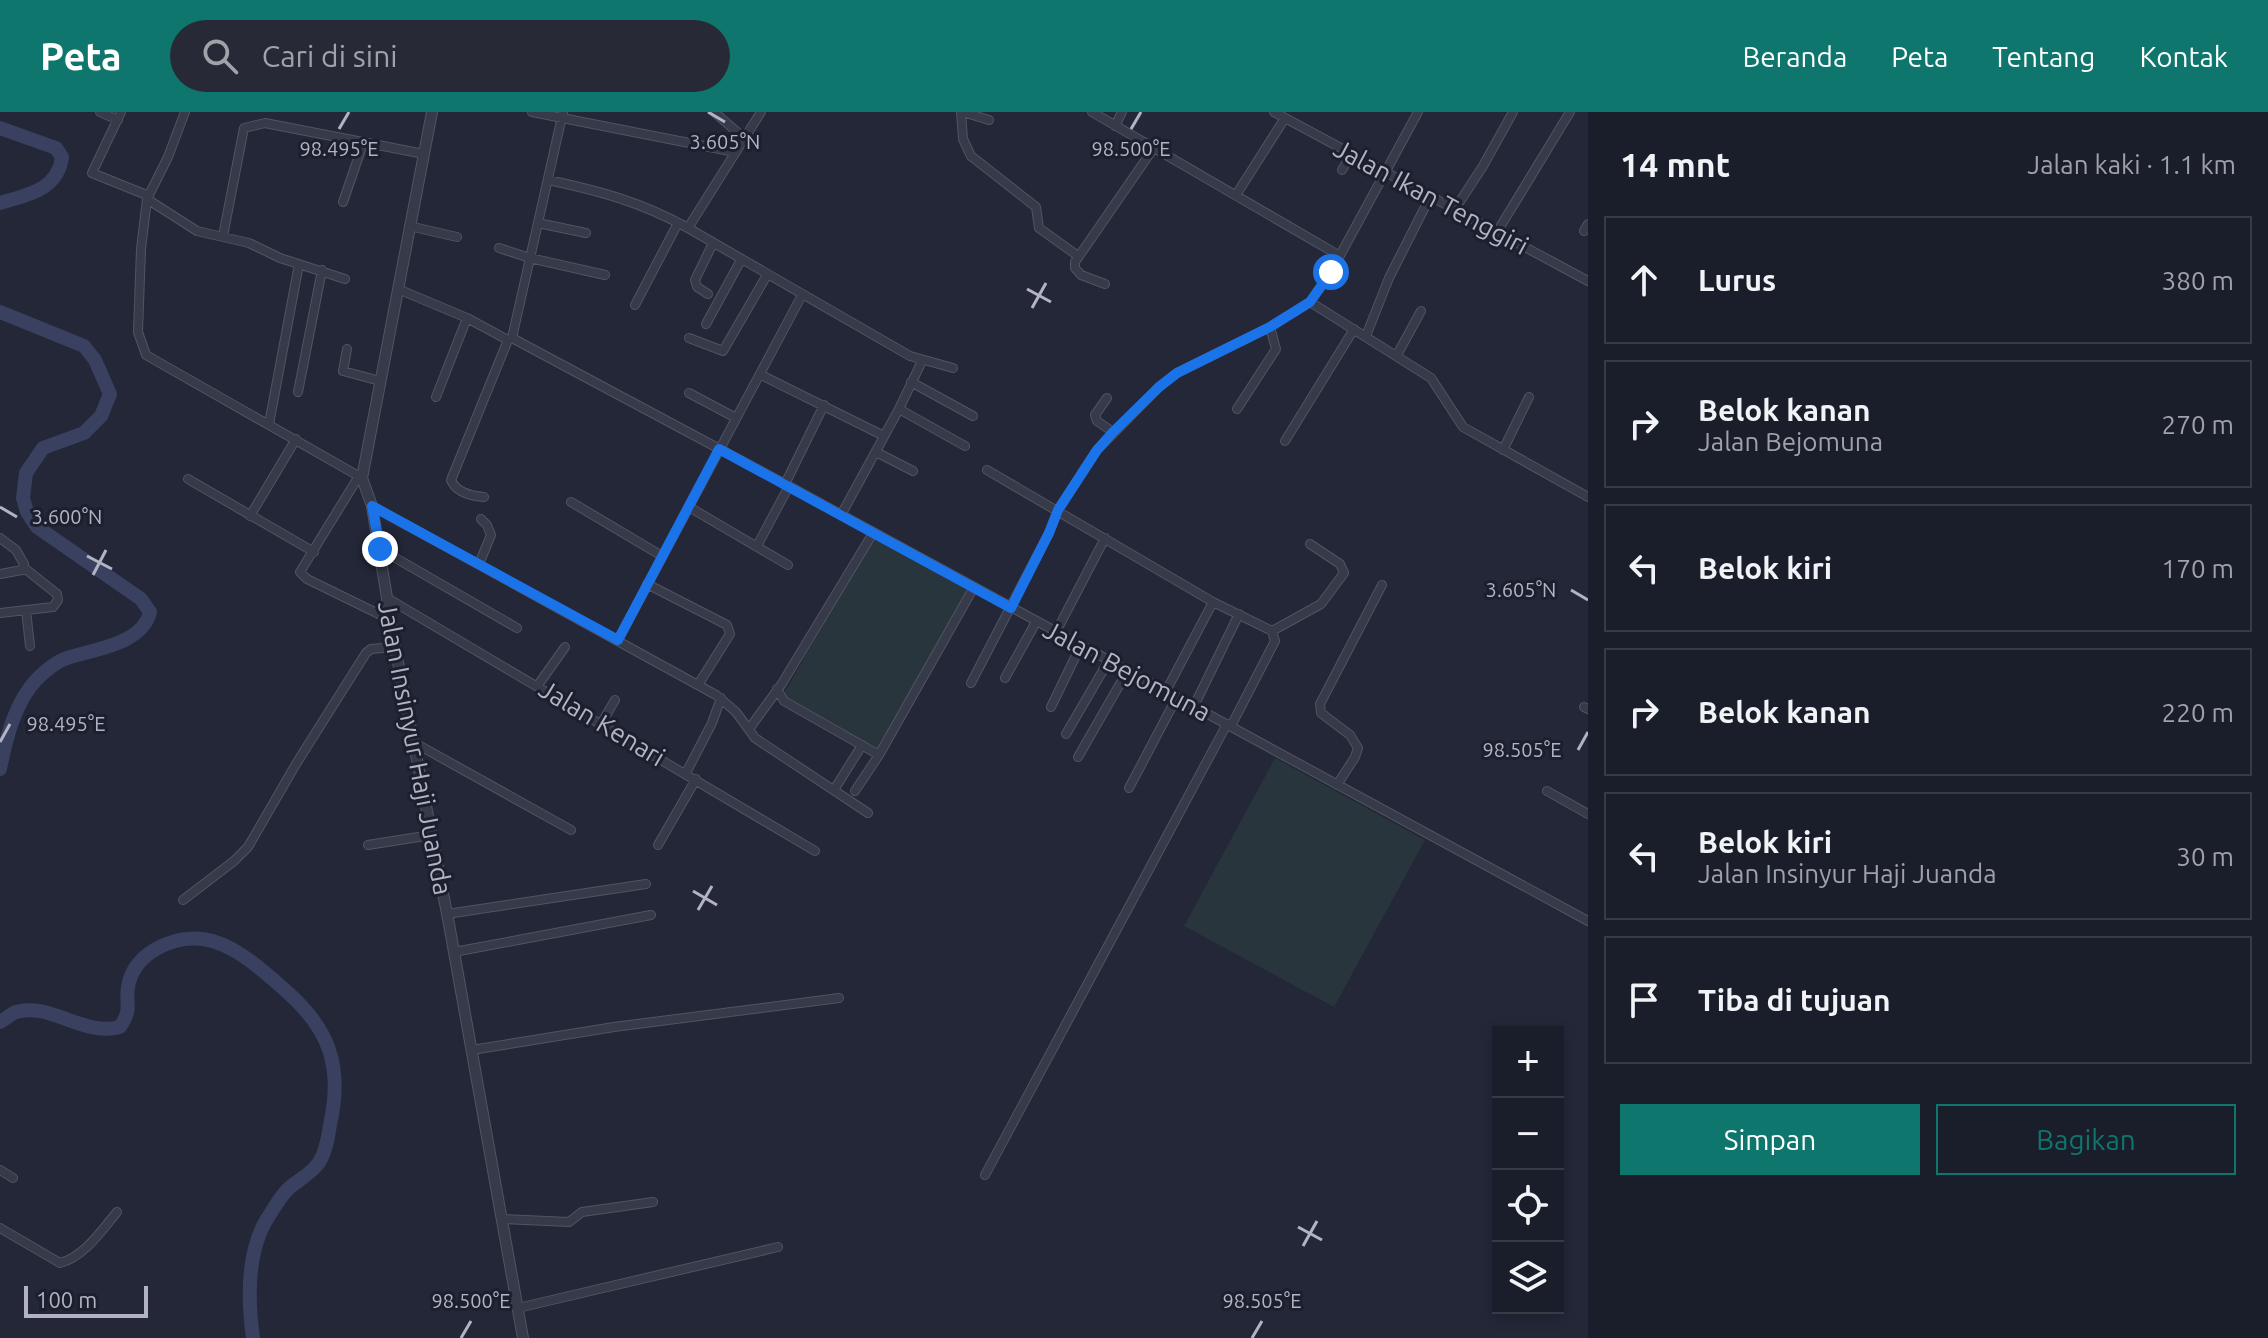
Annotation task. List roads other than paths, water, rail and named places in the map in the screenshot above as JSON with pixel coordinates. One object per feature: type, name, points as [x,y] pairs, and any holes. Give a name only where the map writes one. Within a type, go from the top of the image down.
[{"type":"street","points":[[100,112],[119,116],[92,173],[148,198],[197,231],[223,236],[345,279]]},
{"type":"street","points":[[185,112],[148,198],[141,249],[138,332],[146,355],[361,477]]},
{"type":"street","points":[[265,123],[267,112]]},
{"type":"street","points":[[391,620],[302,576],[302,567],[361,477],[432,112]]},
{"type":"street","points":[[532,112],[562,115],[735,152]]},
{"type":"street","points":[[714,112],[744,138]]},
{"type":"street","points":[[688,228],[761,112]]},
{"type":"street","points":[[989,120],[962,112],[963,139],[971,156],[1036,207],[1039,228],[1078,256]]},
{"type":"street","points":[[1092,112],[1340,256]]},
{"type":"street","points":[[1115,126],[1122,112]]},
{"type":"street","name":"Jalan Ikan Tenggiri","points":[[1274,112],[1588,281]]},
{"type":"street","points":[[1236,195],[1287,120],[1296,112]]},
{"type":"street","points":[[971,683],[1058,510],[1097,450],[1177,373],[1270,327],[1310,302],[1340,256],[1418,112]]},
{"type":"street","points":[[1455,209],[1513,112]]},
{"type":"street","points":[[1497,232],[1570,112]]},
{"type":"street","points":[[484,497],[457,488],[451,480],[510,339],[562,115]]},
{"type":"street","points":[[223,236],[244,128],[265,123],[424,154]]},
{"type":"street","points":[[343,202],[364,141]]},
{"type":"street","points":[[1105,284],[1077,272],[1075,262],[1153,149]]},
{"type":"street","points":[[1342,170],[1352,153]]},
{"type":"street","points":[[548,180],[604,191],[678,223],[922,361],[953,368]]},
{"type":"street","points":[[1366,336],[1389,278],[1430,197]]},
{"type":"street","points":[[538,223],[586,233]]},
{"type":"street","points":[[635,305],[678,223]]},
{"type":"street","points":[[409,226],[457,237]]},
{"type":"street","points":[[708,294],[697,287],[695,280],[713,243]]},
{"type":"street","points":[[499,248],[605,275]]},
{"type":"street","points":[[706,324],[741,260]]},
{"type":"street","points":[[269,424],[299,264]]},
{"type":"street","points":[[298,392],[322,270]]},
{"type":"street","points":[[689,338],[723,351],[767,275]]},
{"type":"street","name":"Jalan Bejomuna","points":[[398,289],[510,339],[787,485],[1588,921]]},
{"type":"street","points":[[618,640],[802,295]]},
{"type":"street","points":[[1310,302],[1431,378],[1463,427],[1588,497]]},
{"type":"street","points":[[1397,355],[1421,311]]},
{"type":"street","points":[[436,397],[467,318]]},
{"type":"street","points":[[1237,409],[1276,349],[1270,327]]},
{"type":"street","points":[[1285,441],[1354,329]]},
{"type":"street","points":[[347,349],[343,371],[380,381]]},
{"type":"street","points":[[841,515],[922,361]]},
{"type":"street","points":[[761,375],[884,436]]},
{"type":"street","points":[[911,382],[973,416]]},
{"type":"street","points":[[689,393],[736,418]]},
{"type":"street","points":[[1503,450],[1529,397]]},
{"type":"street","points":[[1107,398],[1095,415],[1097,421],[1113,432]]},
{"type":"street","points":[[757,546],[824,405]]},
{"type":"street","points":[[899,409],[965,446]]},
{"type":"street","points":[[250,516],[296,439]]},
{"type":"street","points":[[876,452],[913,471]]},
{"type":"street","points":[[985,1175],[1275,641],[1272,631],[1213,602],[987,470]]},
{"type":"street","name":"Jalan Insinyur Haji Juanda","points":[[361,477],[372,506],[395,647],[447,914],[523,1338]]},
{"type":"street","points":[[188,479],[314,552]]},
{"type":"street","points":[[571,502],[662,556]]},
{"type":"street","points":[[372,506],[721,698],[755,738],[868,813]]},
{"type":"street","points":[[689,507],[788,565]]},
{"type":"street","points":[[479,564],[491,535],[481,519]]},
{"type":"street","points":[[749,729],[873,533]]},
{"type":"street","points":[[0,538],[16,550],[23,561],[22,570],[0,574]]},
{"type":"street","points":[[1056,632],[1105,538]]},
{"type":"street","points":[[1272,631],[1321,604],[1344,573],[1340,564],[1310,544]]},
{"type":"street","points":[[380,549],[517,628]]},
{"type":"street","points":[[0,613],[53,607],[58,598],[23,567]]},
{"type":"street","points":[[647,584],[730,629],[730,634],[698,685]]},
{"type":"street","points":[[1337,785],[1358,748],[1350,735],[1321,713],[1320,704],[1382,585]]},
{"type":"street","points":[[855,791],[879,755],[974,587]]},
{"type":"street","name":"Jalan Kenari","points":[[387,598],[815,851]]},
{"type":"street","points":[[1166,691],[1213,602]]},
{"type":"street","points":[[26,610],[30,646]]},
{"type":"street","points":[[1194,706],[1239,614]]},
{"type":"street","points":[[1005,678],[1036,622]]},
{"type":"street","points":[[1051,707],[1081,645]]},
{"type":"street","points":[[183,900],[248,847],[366,653],[371,649],[395,647]]},
{"type":"street","points":[[538,685],[565,647]]},
{"type":"street","points":[[1066,734],[1109,660]]},
{"type":"street","points":[[1078,757],[1128,670]]},
{"type":"street","points":[[777,689],[784,701],[879,755]]},
{"type":"street","points":[[1129,788],[1177,697]]},
{"type":"street","points":[[686,773],[712,723],[721,698]]},
{"type":"street","points":[[601,724],[615,700]]},
{"type":"street","points":[[413,742],[571,830]]},
{"type":"street","points":[[834,790],[862,745]]},
{"type":"street","points":[[658,845],[696,779]]},
{"type":"street","points":[[1547,791],[1588,814]]},
{"type":"street","points":[[368,845],[431,835]]},
{"type":"street","points":[[447,914],[646,884]]},
{"type":"street","points":[[454,952],[651,915]]},
{"type":"street","points":[[472,1050],[648,1022],[839,998]]},
{"type":"street","points":[[0,1170],[13,1178]]},
{"type":"street","points":[[502,1219],[569,1222],[582,1212],[653,1202]]},
{"type":"street","points":[[0,1228],[60,1263],[91,1243],[117,1212]]},
{"type":"street","points":[[518,1308],[778,1247]]},
{"type":"waterway","points":[[0,128],[56,148],[62,157],[59,168],[48,184],[30,194],[0,203]]},
{"type":"waterway","points":[[0,312],[84,346],[95,360],[110,394],[101,416],[84,433],[43,448],[26,473],[23,498],[27,512],[37,527],[141,599],[150,612],[145,623],[126,639],[62,660],[37,679],[17,709],[0,769]]},
{"type":"waterway","points":[[0,1022],[16,1012],[29,1010],[93,1027],[120,1027],[127,1011],[131,975],[137,965],[156,949],[191,939],[215,942],[247,959],[285,990],[313,1019],[329,1050],[335,1085],[334,1104],[320,1161],[285,1193],[258,1237],[250,1280],[253,1338]]}]
